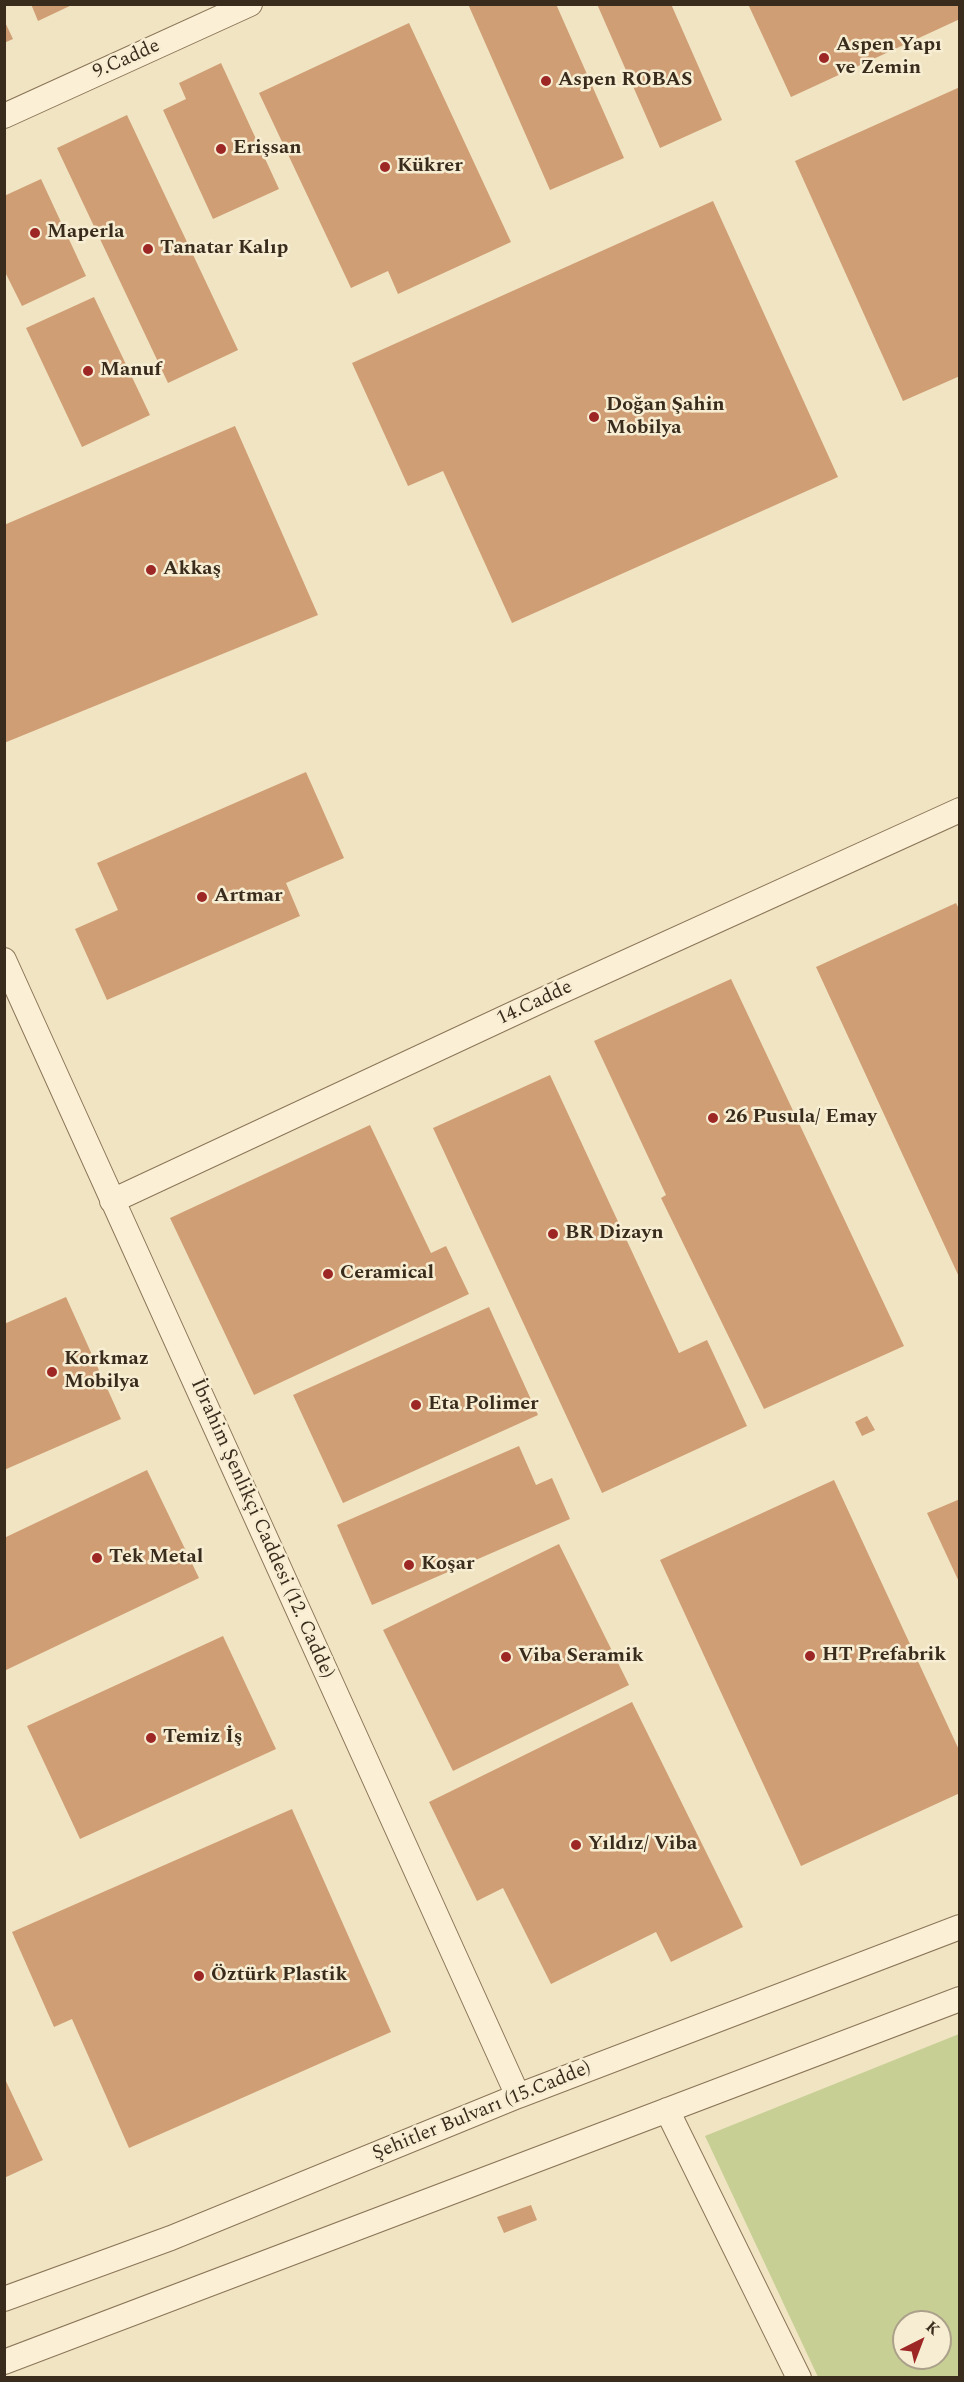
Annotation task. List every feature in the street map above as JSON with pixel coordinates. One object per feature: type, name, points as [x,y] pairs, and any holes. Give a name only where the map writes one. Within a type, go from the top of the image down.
[{"type":"street","name":"9.Cadde","points":[[4,116],[250,4]]},
{"type":"street","name":"14.Cadde","points":[[112,1201],[549,997],[960,810]]},
{"type":"street","name":"İbrahim Şenlikçi Caddesi (12. Cadde)","points":[[4,960],[518,2096]]},
{"type":"street","name":"Şehitler Bulvarı (15.Cadde)","points":[[4,2299],[171,2238],[518,2096],[960,1927]]},
{"type":"street","points":[[4,2362],[960,1999]]},
{"type":"street","points":[[667,2110],[799,2378]]},
{"type":"green space","points":[[959,2034],[959,2377],[818,2377],[705,2136]]},
{"type":"building","points":[[31,4],[74,4],[38,21]]},
{"type":"building","name":"Aspen ROBAS","points":[[468,4],[556,4],[624,158],[550,190]]},
{"type":"building","name":"Aspen ROBAS","points":[[597,4],[671,4],[722,120],[660,148]]},
{"type":"building","name":"Aspen Yapı ve Zemin","points":[[748,4],[960,4],[960,19],[791,97]]},
{"type":"building","points":[[4,20],[13,39],[4,43]]},
{"type":"building","name":"Kükrer","points":[[409,23],[511,242],[398,294],[388,271],[351,288],[259,93]]},
{"type":"building","name":"Erişsan","points":[[221,63],[279,189],[213,219],[163,110],[186,99],[179,83]]},
{"type":"building","points":[[960,87],[960,376],[903,401],[795,161]]},
{"type":"building","name":"Tanatar Kalıp","points":[[127,115],[238,350],[168,383],[57,148]]},
{"type":"building","name":"Maperla","points":[[41,179],[86,276],[22,306],[4,270],[4,196]]},
{"type":"building","name":"Doğan Şahin Mobilya","points":[[713,201],[838,477],[512,623],[443,471],[408,486],[352,363]]},
{"type":"building","name":"Manuf","points":[[94,297],[150,415],[82,447],[26,328]]},
{"type":"building","name":"Akkaş","points":[[235,426],[318,615],[4,743],[4,525]]},
{"type":"building","name":"Artmar","points":[[306,772],[344,858],[286,883],[300,916],[107,1000],[75,929],[118,910],[97,863]]},
{"type":"building","points":[[956,903],[960,911],[960,1279],[816,967]]},
{"type":"building","name":"26 Pusula/ Emay","points":[[731,979],[904,1346],[764,1409],[661,1198],[666,1195],[594,1041]]},
{"type":"building","name":"BR Dizayn","points":[[550,1075],[679,1353],[707,1340],[747,1426],[602,1493],[433,1128]]},
{"type":"building","name":"Ceramical","points":[[370,1125],[431,1253],[446,1246],[469,1294],[254,1395],[170,1218]]},
{"type":"building","name":"Korkmaz Mobilya","points":[[66,1297],[121,1419],[4,1470],[4,1324]]},
{"type":"building","name":"Eta Polimer","points":[[489,1307],[538,1415],[343,1503],[293,1395]]},
{"type":"building","points":[[867,1416],[875,1430],[862,1436],[855,1422]]},
{"type":"building","name":"Koşar","points":[[519,1446],[536,1485],[552,1478],[570,1519],[372,1605],[337,1525]]},
{"type":"building","name":"Tek Metal","points":[[147,1470],[199,1578],[4,1671],[4,1538]]},
{"type":"building","name":"HT Prefabrik","points":[[834,1480],[960,1752],[960,1793],[801,1866],[660,1560]]},
{"type":"building","points":[[960,1499],[960,1584],[927,1513]]},
{"type":"building","name":"Viba Seramik","points":[[559,1544],[629,1685],[453,1771],[383,1630]]},
{"type":"building","name":"Temiz İş","points":[[223,1636],[276,1749],[80,1839],[27,1726]]},
{"type":"building","name":"Yıldız/ Viba","points":[[632,1702],[743,1927],[671,1962],[656,1932],[551,1984],[503,1888],[477,1901],[429,1802]]},
{"type":"building","name":"Öztürk Plastik","points":[[292,1809],[391,2032],[129,2148],[72,2019],[54,2027],[12,1932]]},
{"type":"building","points":[[4,2077],[43,2160],[4,2178]]},
{"type":"building","points":[[531,2205],[537,2220],[504,2233],[497,2217]]},
{"type":"place","name":"Aspen Yapı ve Zemin","points":[[824,58]]},
{"type":"place","name":"Aspen ROBAS","points":[[546,81]]},
{"type":"place","name":"Erişsan","points":[[221,149]]},
{"type":"place","name":"Kükrer","points":[[385,167]]},
{"type":"place","name":"Maperla","points":[[35,233]]},
{"type":"place","name":"Tanatar Kalıp","points":[[148,249]]},
{"type":"place","name":"Manuf","points":[[88,371]]},
{"type":"place","name":"Doğan Şahin Mobilya","points":[[594,417]]},
{"type":"place","name":"Akkaş","points":[[151,570]]},
{"type":"place","name":"Artmar","points":[[202,897]]},
{"type":"place","name":"26 Pusula/ Emay","points":[[713,1118]]},
{"type":"place","name":"BR Dizayn","points":[[553,1234]]},
{"type":"place","name":"Ceramical","points":[[328,1274]]},
{"type":"place","name":"Korkmaz Mobilya","points":[[52,1372]]},
{"type":"place","name":"Eta Polimer","points":[[416,1405]]},
{"type":"place","name":"Tek Metal","points":[[97,1558]]},
{"type":"place","name":"Koşar","points":[[409,1565]]},
{"type":"place","name":"HT Prefabrik","points":[[810,1656]]},
{"type":"place","name":"Viba Seramik","points":[[506,1657]]},
{"type":"place","name":"Temiz İş","points":[[151,1738]]},
{"type":"place","name":"Yıldız/ Viba","points":[[576,1845]]},
{"type":"place","name":"Öztürk Plastik","points":[[199,1976]]}]
